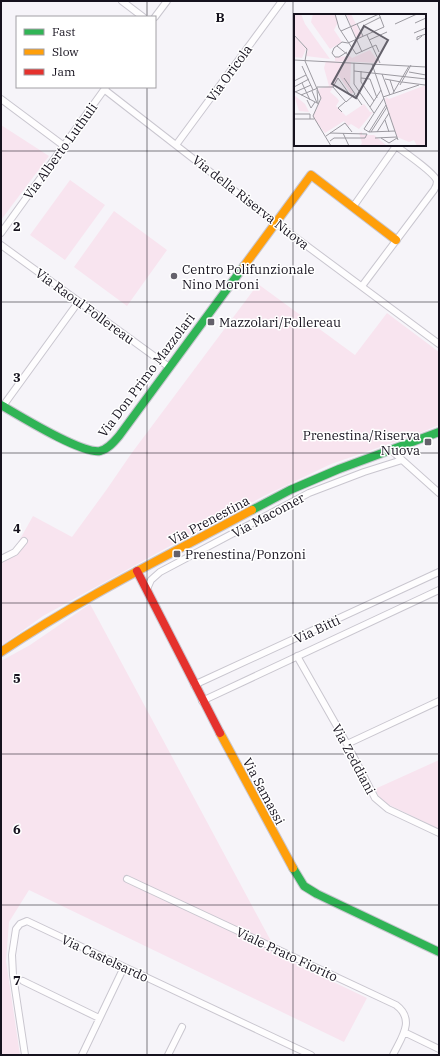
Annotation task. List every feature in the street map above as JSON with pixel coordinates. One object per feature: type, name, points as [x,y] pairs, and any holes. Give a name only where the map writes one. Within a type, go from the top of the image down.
[{"type":"street","points":[[122,1],[142,16]]},
{"type":"street","points":[[156,16],[167,1]]},
{"type":"street","name":"Via Oricola","points":[[176,145],[282,1]]},
{"type":"street","name":"Via della Riserva Nuova","points":[[105,88],[276,223],[439,344]]},
{"type":"street","name":"Via Alberto Luthuli","points":[[1,232],[105,88]]},
{"type":"street","points":[[1,99],[64,146]]},
{"type":"street","points":[[362,286],[436,187],[437,181],[431,173],[396,146],[353,207],[396,240]]},
{"type":"street","name":"Via Don Primo Mazzolari","points":[[2,406],[78,447],[93,452],[100,451],[111,444],[120,435],[311,175],[353,207]]},
{"type":"street","name":"Via Raoul Follereau","points":[[1,245],[169,367]]},
{"type":"street","points":[[2,406],[74,308]]},
{"type":"street","name":"Via Prenestina","points":[[1,652],[55,616],[300,485],[338,469],[439,432]]},
{"type":"street","points":[[391,450],[439,493]]},
{"type":"street","name":"Via Macomer","points":[[147,589],[151,580],[160,572],[296,500],[347,478],[402,460]]},
{"type":"street","points":[[1,560],[15,552],[24,541]]},
{"type":"street","name":"Via Samassi","points":[[137,571],[194,686],[300,882],[317,894],[439,952]]},
{"type":"street","name":"Via Bitti","points":[[194,686],[439,572]]},
{"type":"street","name":"Via Bitti","points":[[202,701],[439,590]]},
{"type":"street","name":"Via Zeddiani","points":[[297,656],[347,744],[371,791],[379,802],[388,809],[439,833]]},
{"type":"street","points":[[347,744],[439,701]]},
{"type":"street","name":"Viale Prato Fiorito","points":[[127,879],[390,1001],[400,1008],[405,1015],[406,1024],[404,1032],[393,1055]]},
{"type":"street","name":"Via Castelsardo","points":[[25,1055],[12,962],[14,934],[16,928],[25,922],[31,922],[311,1055]]},
{"type":"street","points":[[82,1055],[124,966]]},
{"type":"street","points":[[23,981],[100,1018]]},
{"type":"street","points":[[168,1055],[182,1027]]},
{"type":"street","points":[[404,1032],[439,1049]]},
{"type":"shaded area","points":[[1,125],[49,156],[1,220]]},
{"type":"shaded area","points":[[70,180],[105,205],[65,260],[30,235]]},
{"type":"shaded area","points":[[114,211],[167,250],[127,306],[74,267]]},
{"type":"shaded area","points":[[258,284],[355,355],[387,313],[439,352],[439,425],[415,435],[331,464],[264,496],[43,616],[1,646],[1,557],[14,550],[33,516],[72,537],[131,454]]},
{"type":"shaded area","points":[[90,604],[279,956],[367,998],[344,1042],[29,890],[9,922],[6,961],[20,1055],[1,1055],[1,661],[30,645]]},
{"type":"shaded area","points":[[439,760],[439,829],[381,801],[375,789]]},
{"type":"traffic: fast","points":[[1,405],[50,433],[79,447],[100,451],[106,449],[119,436],[244,266]]},
{"type":"traffic: fast","points":[[252,510],[290,490],[339,469],[439,432]]},
{"type":"traffic: fast","points":[[293,868],[304,886],[317,894],[439,952]]},
{"type":"traffic: slow","points":[[244,266],[311,175],[396,240]]},
{"type":"traffic: slow","points":[[1,652],[31,632],[93,595],[252,510]]},
{"type":"traffic: slow","points":[[220,733],[293,868]]},
{"type":"traffic: jam","points":[[137,571],[220,733]]},
{"type":"place","name":"Centro Polifunzionale Nino Moroni","points":[[174,276]]},
{"type":"place","name":"Mazzolari/Follereau","points":[[211,322]]},
{"type":"place","name":"Prenestina/Riserva Nuova","points":[[428,442]]},
{"type":"place","name":"Prenestina/Ponzoni","points":[[177,554]]}]
